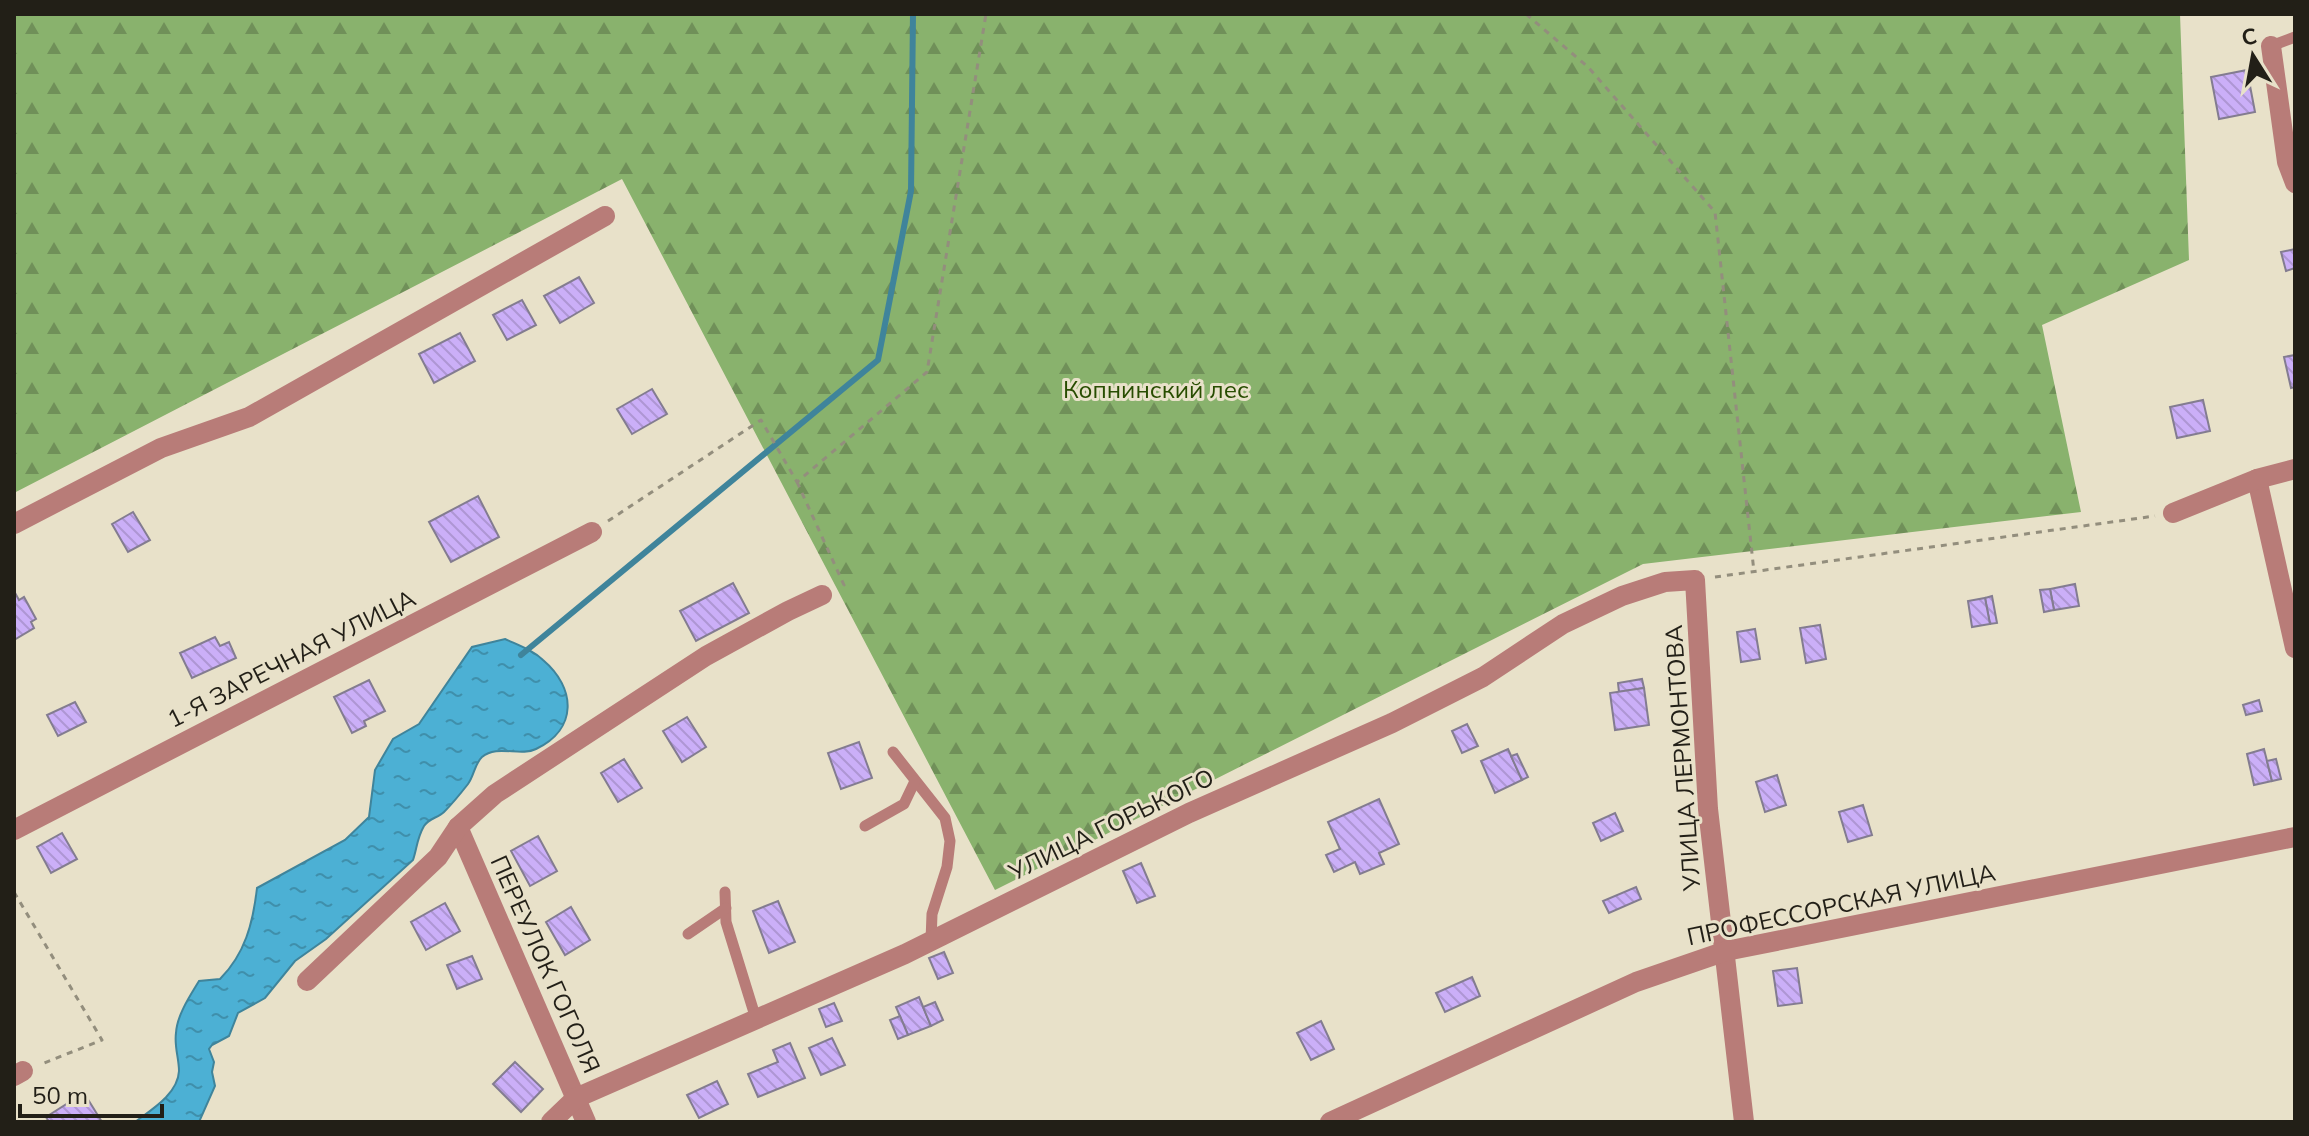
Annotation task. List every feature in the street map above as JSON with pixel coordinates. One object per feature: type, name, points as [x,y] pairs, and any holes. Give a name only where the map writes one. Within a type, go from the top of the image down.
[{"type":"street","points":[[2271,46],[2287,162],[2295,183]]},
{"type":"street","points":[[14,524],[161,448],[249,417],[605,216]]},
{"type":"street","points":[[2173,513],[2257,479],[2295,469]]},
{"type":"street","points":[[2257,479],[2295,648]]},
{"type":"street","name":"1-Я ЗАРЕЧНАЯ УЛИЦА","points":[[14,830],[592,532]]},
{"type":"street","name":"УЛИЦА ГОРЬКОГО","points":[[551,1122],[576,1098],[931,941],[1189,813],[1392,723],[1483,677],[1575,618],[1622,596],[1665,582],[1695,580]]},
{"type":"street","name":"УЛИЦА ЛЕРМОНТОВА","points":[[1695,580],[1708,809],[1744,1122]]},
{"type":"street","points":[[307,981],[438,857],[458,827],[495,794],[706,656],[822,595]]},
{"type":"street","name":"ПЕРЕУЛОК ГОГОЛЯ","points":[[458,827],[586,1122]]},
{"type":"street","name":"ПРОФЕССОРСКАЯ УЛИЦА","points":[[1330,1122],[1636,982],[1726,951],[2295,837]]},
{"type":"lane","points":[[2271,46],[2295,37]]},
{"type":"lane","points":[[893,752],[945,818],[950,841],[947,867],[932,914],[931,941]]},
{"type":"lane","points":[[865,826],[904,804],[915,781]]},
{"type":"lane","points":[[725,892],[726,922],[756,1019]]},
{"type":"lane","points":[[688,934],[726,908]]},
{"type":"path","points":[[797,482],[927,372],[986,14]]},
{"type":"path","points":[[1526,14],[1588,67],[1715,212],[1754,572]]},
{"type":"path","points":[[592,532],[761,420],[797,482],[844,585],[822,595]]},
{"type":"path","points":[[1695,580],[2173,513]]},
{"type":"path","points":[[14,892],[102,1040],[18,1073]]},
{"type":"green space","name":"Копнинский лес","points":[[14,14],[2180,14],[2189,260],[2042,325],[2081,512],[1643,564],[995,890],[622,179],[14,493]]},
{"type":"water","points":[[505,639],[539,656],[562,683],[568,708],[559,731],[536,749],[495,751],[482,757],[470,781],[456,798],[444,812],[424,826],[413,860],[326,939],[295,961],[265,998],[238,1013],[229,1036],[209,1049],[214,1062],[212,1072],[215,1086],[199,1122],[135,1122],[163,1101],[174,1087],[179,1071],[176,1038],[181,1013],[199,981],[220,979],[236,959],[250,926],[257,888],[345,840],[369,817],[375,770],[393,739],[419,724],[472,647]]},
{"type":"building","points":[[2247,70],[2255,112],[2219,119],[2211,77]]},
{"type":"building","points":[[2295,249],[2295,268],[2286,271],[2281,252]]},
{"type":"building","points":[[579,277],[594,303],[560,323],[544,296]]},
{"type":"building","points":[[522,300],[536,325],[507,340],[493,315]]},
{"type":"building","points":[[460,333],[475,361],[434,383],[419,354]]},
{"type":"building","points":[[2295,355],[2295,387],[2291,388],[2284,357]]},
{"type":"building","points":[[652,389],[667,414],[632,434],[617,409]]},
{"type":"building","points":[[2203,400],[2210,431],[2177,438],[2170,407]]},
{"type":"building","points":[[478,496],[499,537],[451,562],[429,522]]},
{"type":"building","points":[[133,512],[150,540],[128,552],[112,524]]},
{"type":"building","points":[[733,583],[749,613],[696,641],[680,611]]},
{"type":"building","points":[[2075,584],[2079,606],[2054,610],[2050,589]]},
{"type":"building","points":[[2050,589],[2054,610],[2044,612],[2040,590]]},
{"type":"building","points":[[14,591],[19,600],[24,597],[36,619],[31,622],[34,628],[14,640]]},
{"type":"building","points":[[1992,596],[1997,623],[1990,624],[1985,598]]},
{"type":"building","points":[[1985,598],[1990,624],[1972,627],[1968,601]]},
{"type":"building","points":[[1820,625],[1826,659],[1806,663],[1800,628]]},
{"type":"building","points":[[1755,629],[1760,659],[1741,662],[1737,632]]},
{"type":"building","points":[[215,637],[220,646],[229,642],[236,658],[192,678],[180,653]]},
{"type":"building","points":[[1642,679],[1644,688],[1619,692],[1618,683]]},
{"type":"building","points":[[369,680],[385,711],[364,721],[366,726],[352,733],[334,697]]},
{"type":"building","points":[[1644,688],[1649,725],[1615,730],[1610,693]]},
{"type":"building","points":[[2259,700],[2262,711],[2246,715],[2243,705]]},
{"type":"building","points":[[75,702],[86,722],[58,736],[47,715]]},
{"type":"building","points":[[687,717],[706,747],[682,762],[663,731]]},
{"type":"building","points":[[1467,724],[1478,746],[1462,753],[1452,731]]},
{"type":"building","points":[[859,742],[872,778],[841,789],[828,753]]},
{"type":"building","points":[[1508,749],[1522,780],[1495,793],[1481,761]]},
{"type":"building","points":[[2264,749],[2272,781],[2254,785],[2247,754]]},
{"type":"building","points":[[1517,754],[1528,777],[1522,780],[1511,756]]},
{"type":"building","points":[[624,759],[642,788],[618,802],[601,773]]},
{"type":"building","points":[[2276,759],[2281,779],[2272,781],[2267,761]]},
{"type":"building","points":[[1777,775],[1786,805],[1765,812],[1756,782]]},
{"type":"building","points":[[1379,799],[1399,844],[1379,853],[1384,864],[1360,874],[1355,862],[1334,872],[1326,855],[1340,849],[1328,822]]},
{"type":"building","points":[[1863,805],[1872,835],[1848,842],[1839,812]]},
{"type":"building","points":[[1615,813],[1623,831],[1601,841],[1593,823]]},
{"type":"building","points":[[62,833],[77,859],[51,873],[37,847]]},
{"type":"building","points":[[538,836],[557,871],[530,886],[511,851]]},
{"type":"building","points":[[1141,863],[1155,896],[1137,903],[1123,871]]},
{"type":"building","points":[[1636,887],[1641,899],[1609,913],[1603,901]]},
{"type":"building","points":[[778,901],[795,942],[769,953],[753,911]]},
{"type":"building","points":[[445,903],[460,931],[426,950],[411,922]]},
{"type":"building","points":[[571,907],[590,940],[565,955],[546,922]]},
{"type":"building","points":[[944,952],[953,973],[938,979],[929,958]]},
{"type":"building","points":[[472,956],[482,979],[457,989],[447,965]]},
{"type":"building","points":[[1797,968],[1802,1003],[1778,1006],[1773,971]]},
{"type":"building","points":[[1472,977],[1480,996],[1445,1012],[1436,993]]},
{"type":"building","points":[[919,997],[931,1026],[908,1035],[896,1007]]},
{"type":"building","points":[[935,1002],[943,1020],[931,1026],[923,1007]]},
{"type":"building","points":[[834,1003],[842,1021],[826,1027],[819,1009]]},
{"type":"building","points":[[900,1016],[908,1035],[898,1039],[890,1020]]},
{"type":"building","points":[[1321,1021],[1334,1049],[1311,1060],[1297,1033]]},
{"type":"building","points":[[832,1038],[845,1065],[821,1075],[809,1048]]},
{"type":"building","points":[[790,1043],[805,1078],[758,1097],[748,1074],[778,1062],[773,1050]]},
{"type":"building","points":[[515,1062],[543,1089],[521,1112],[493,1084]]},
{"type":"building","points":[[717,1081],[728,1104],[699,1118],[687,1095]]},
{"type":"building","points":[[84,1093],[102,1122],[49,1122],[46,1117]]},
{"type":"waterway","points":[[521,655],[878,360],[911,191],[913,14]]}]
